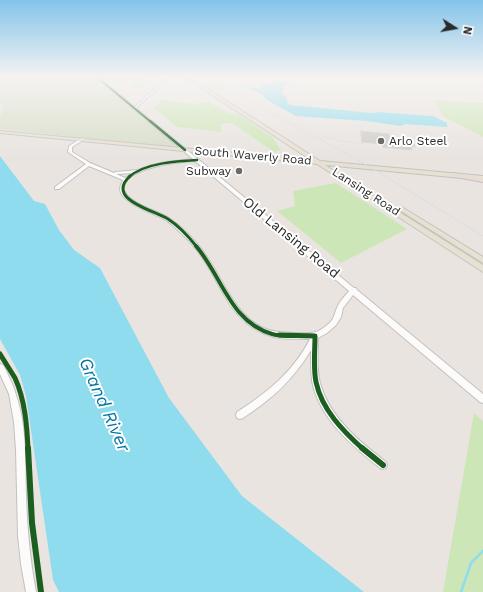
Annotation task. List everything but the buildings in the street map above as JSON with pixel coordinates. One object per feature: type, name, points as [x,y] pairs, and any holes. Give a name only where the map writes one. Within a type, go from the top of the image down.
[{"type":"highway","points":[[453,175],[483,179]]},
{"type":"main road","name":"Lansing Road","points":[[231,106],[483,269]]},
{"type":"main road","name":"Lansing Road","points":[[238,106],[483,260]]},
{"type":"main road","name":"South Waverly Road","points":[[1,132],[453,175]]},
{"type":"street","name":"Old Lansing Road","points":[[132,106],[483,399]]},
{"type":"street","points":[[82,139],[69,150],[90,164],[126,180]]},
{"type":"street","points":[[112,173],[140,171],[172,162],[197,160]]},
{"type":"street","points":[[57,188],[90,164]]},
{"type":"street","points":[[140,171],[126,180],[123,185],[122,192],[126,198],[133,203],[161,215],[187,234],[206,259],[235,309],[246,321],[256,328],[272,334],[315,336],[322,333],[333,323],[338,317],[345,300],[354,290]]},
{"type":"street","points":[[240,415],[260,403],[282,383],[308,352],[315,336]]},
{"type":"street","points":[[315,336],[314,355],[316,382],[326,406],[353,440],[383,466]]},
{"type":"street","points":[[0,368],[11,388],[16,405],[20,431],[23,529],[31,592]]},
{"type":"green space","points":[[4,106],[129,106],[175,144],[171,147],[0,129],[0,118]]},
{"type":"green space","points":[[156,106],[215,106],[225,112],[240,115],[273,138],[281,150],[274,152],[232,123],[221,124],[221,132],[177,127],[154,108]]},
{"type":"green space","points":[[437,106],[483,106],[483,137],[443,116]]},
{"type":"green space","points":[[336,183],[407,229],[341,263],[277,211],[295,206],[293,191]]},
{"type":"green space","points":[[474,413],[483,421],[483,592],[443,592]]},
{"type":"water","points":[[277,106],[298,106],[371,113],[378,112],[433,116],[447,123],[447,127],[405,124],[401,126],[367,121],[296,116]]},
{"type":"water","name":"Grand River","points":[[0,156],[34,201],[45,204],[59,230],[74,250],[100,268],[169,398],[242,496],[364,592],[59,592],[53,580],[26,396],[20,375],[0,339]]},
{"type":"waterway","points":[[461,592],[471,563],[483,551]]},
{"type":"railway","points":[[258,106],[370,167],[483,236]]},
{"type":"railway","points":[[322,136],[341,141],[365,144]]},
{"type":"cycle path","points":[[131,106],[185,150]]},
{"type":"cycle path","points":[[197,160],[153,166],[141,170],[131,175],[125,181],[122,189],[124,194],[134,203],[169,220],[189,238],[206,259],[232,304],[249,323],[260,329],[278,335],[315,336],[316,382],[325,406],[342,429],[383,465]]},
{"type":"cycle path","points":[[0,354],[15,379],[22,400],[27,426],[32,523],[41,592]]},
{"type":"place","name":"Arlo Steel","points":[[381,141]]},
{"type":"place","name":"Subway","points":[[239,171]]}]
